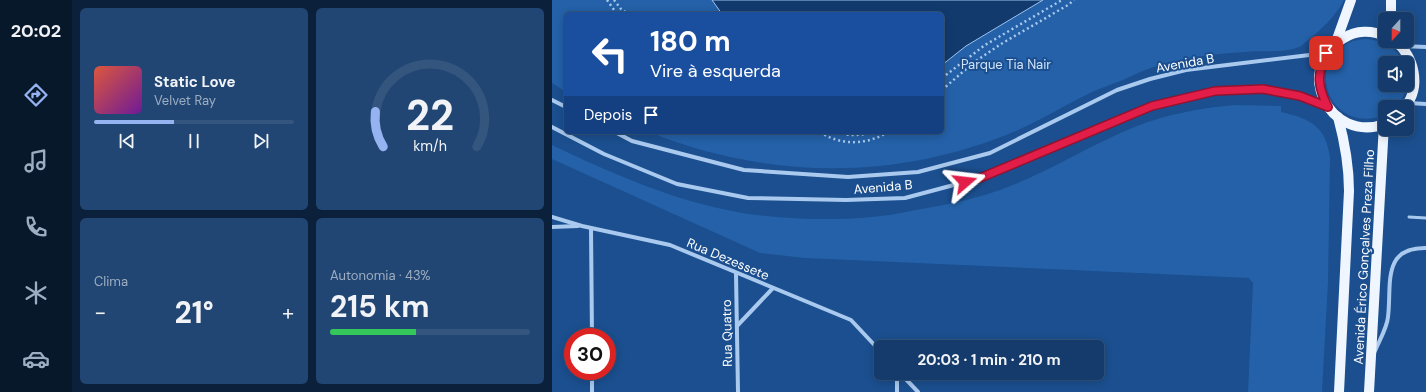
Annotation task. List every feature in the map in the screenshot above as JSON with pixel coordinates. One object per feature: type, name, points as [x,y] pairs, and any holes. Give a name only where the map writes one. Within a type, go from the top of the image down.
[{"type":"main road","name":"Avenida Érico Gonçalves Preza Filho","points":[[1336,42],[1351,0]]},
{"type":"main road","points":[[1391,0],[1391,12]]},
{"type":"main road","name":"Avenida Érico Gonçalves Preza Filho","points":[[1378,33],[1363,32],[1349,35],[1336,42],[1326,53],[1320,66],[1319,80],[1321,94],[1328,107],[1338,117],[1350,124],[1363,127],[1378,126]]},
{"type":"main road","points":[[1402,48],[1410,58],[1414,73],[1414,89],[1409,100]]},
{"type":"main road","name":"Avenida Érico Gonçalves Preza Filho","points":[[1338,117],[1345,144],[1349,191],[1339,392]]},
{"type":"main road","name":"Avenida Érico Gonçalves Preza Filho","points":[[1369,392],[1384,136]]},
{"type":"street","points":[[1414,45],[1426,47]]},
{"type":"street","name":"Avenida B","points":[[619,134],[632,141],[744,170],[848,177],[918,172],[990,153],[1117,90],[1150,79],[1186,70],[1326,53]]},
{"type":"street","name":"Avenida B","points":[[565,134],[604,154],[677,184],[748,198],[846,200],[905,198],[980,178],[1152,106],[1215,91],[1263,89],[1300,96],[1328,107]]},
{"type":"street","points":[[552,100],[564,106]]},
{"type":"street","points":[[1414,105],[1426,104]]},
{"type":"street","name":"Avenida B","points":[[552,127],[564,133]]},
{"type":"street","name":"Rua Dezessete","points":[[552,217],[582,226],[670,245],[736,274],[851,320],[874,345]]},
{"type":"street","points":[[552,227],[582,226]]},
{"type":"street","points":[[591,228],[592,328]]},
{"type":"street","points":[[1371,361],[1388,318],[1390,276],[1392,266],[1403,252],[1413,249],[1426,248]]},
{"type":"street","name":"Rua Quatro","points":[[736,274],[738,392]]},
{"type":"street","points":[[737,326],[773,288]]},
{"type":"street","points":[[592,380],[592,392]]},
{"type":"street","points":[[897,380],[897,392]]},
{"type":"street","points":[[907,380],[918,392]]},
{"type":"lane","points":[[1409,217],[1426,218]]},
{"type":"path","points":[[607,0],[616,12]]},
{"type":"path","points":[[614,0],[625,12]]},
{"type":"path","points":[[944,76],[985,45],[1062,0]]},
{"type":"path","points":[[944,88],[978,60],[1001,44],[1074,0]]},
{"type":"path","points":[[823,134],[829,138],[843,142],[864,142],[884,134]]},
{"type":"path","points":[[844,134],[861,134]]},
{"type":"green space","name":"Parque Tia Nair","points":[[552,0],[1344,0],[1326,24],[1301,46],[1281,51],[1253,51],[1216,54],[1154,67],[1097,90],[1016,131],[971,147],[925,159],[879,166],[833,168],[786,166],[740,159],[694,148],[655,134],[944,134],[944,12],[564,12],[564,91],[552,83]]},
{"type":"green space","points":[[1364,39],[1377,41],[1378,48],[1392,48],[1396,52],[1399,56],[1378,56],[1378,92],[1405,92],[1401,100],[1378,100],[1378,116],[1365,119],[1349,115],[1337,106],[1329,94],[1326,79],[1328,64],[1336,51],[1356,40]]},
{"type":"green space","points":[[1235,105],[1281,106],[1281,112],[1309,121],[1321,131],[1328,147],[1330,158],[1328,282],[1322,392],[1248,392],[1253,283],[1249,278],[805,258],[760,253],[552,159],[552,145],[616,174],[660,191],[705,205],[738,212],[801,219],[864,218],[889,215],[989,194],[1029,178],[1105,140],[1137,126],[1185,112]]},
{"type":"shaded area","points":[[712,0],[1043,0],[966,46],[944,63],[944,12],[721,12]]},
{"type":"route","points":[[965,182],[980,178],[1152,106],[1215,91],[1263,89],[1300,96],[1328,107],[1321,94],[1319,80],[1320,66],[1326,53]]}]
